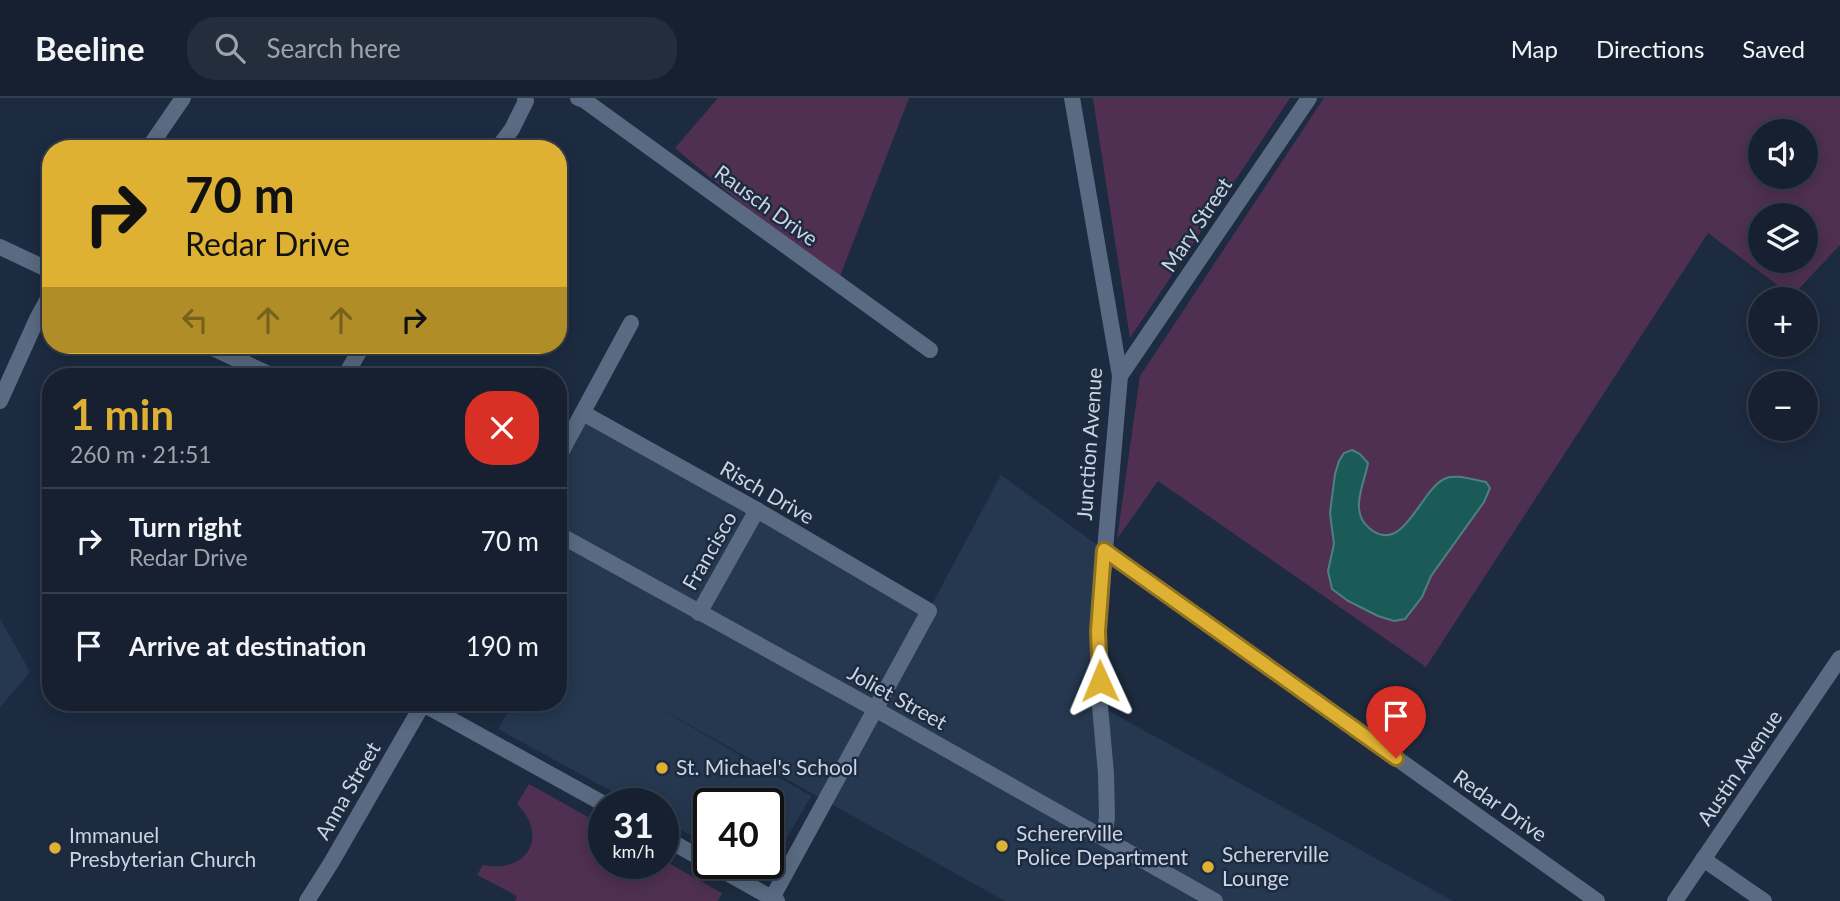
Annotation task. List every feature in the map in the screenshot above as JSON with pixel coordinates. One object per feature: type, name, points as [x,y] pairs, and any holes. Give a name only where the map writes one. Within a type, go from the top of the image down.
[{"type":"street","points":[[154,140],[183,98]]},
{"type":"street","name":"Rausch Drive","points":[[578,98],[930,350]]},
{"type":"street","name":"Junction Avenue","points":[[1072,98],[1119,376],[1098,631],[1100,706],[1106,774],[1107,817],[1104,838]]},
{"type":"street","name":"Mary Street","points":[[1119,376],[1309,98]]},
{"type":"street","points":[[504,140],[529,99]]},
{"type":"street","points":[[0,247],[42,267]]},
{"type":"street","points":[[0,401],[42,310]]},
{"type":"street","points":[[567,442],[631,323]]},
{"type":"street","points":[[225,354],[256,368]]},
{"type":"street","name":"Risch Drive","points":[[583,413],[757,510],[929,611],[875,709]]},
{"type":"street","name":"Francisco","points":[[699,613],[757,510]]},
{"type":"street","name":"Joliet Street","points":[[567,539],[1215,901]]},
{"type":"street","name":"Redar Drive","points":[[1104,550],[1597,901]]},
{"type":"street","name":"Austin Avenue","points":[[1675,901],[1840,658]]},
{"type":"street","points":[[679,846],[775,900],[875,709]]},
{"type":"street","name":"Anna Street","points":[[307,901],[419,711]]},
{"type":"street","points":[[438,711],[588,795]]},
{"type":"street","points":[[1703,859],[1764,901]]},
{"type":"shaded area","points":[[718,98],[909,98],[837,284],[675,148]]},
{"type":"shaded area","points":[[1093,98],[1290,98],[1130,338]]},
{"type":"shaded area","points":[[1324,98],[1840,98],[1840,245],[1818,268],[1818,203],[1748,203],[1748,263],[1708,233],[1426,667],[1158,481],[1117,539],[1140,376]]},
{"type":"shaded area","points":[[1761,273],[1814,273],[1800,287],[1780,287]]},
{"type":"shaded area","points":[[583,413],[929,610],[1001,475],[1104,550],[1100,706],[1453,901],[1005,901],[643,699],[811,796],[784,843],[784,788],[693,788],[693,836],[679,829],[679,788],[606,788],[498,729],[509,711],[567,711],[567,442]]},
{"type":"shaded area","points":[[1352,450],[1368,463],[1360,497],[1360,514],[1369,528],[1381,535],[1392,534],[1401,529],[1435,486],[1448,477],[1486,482],[1490,488],[1484,502],[1431,576],[1422,597],[1405,619],[1394,621],[1378,616],[1348,601],[1332,589],[1328,571],[1334,544],[1330,513],[1335,474],[1344,453]]},
{"type":"shaded area","points":[[0,619],[30,672],[0,707]]},
{"type":"shaded area","points":[[529,784],[588,817],[588,879],[679,879],[679,869],[722,893],[718,901],[515,901],[517,896],[477,875],[483,865],[511,864],[528,850],[532,829],[527,816],[517,804]]},
{"type":"place","name":"St. Michael's School","points":[[662,768]]},
{"type":"place","name":"Schererville Police Department","points":[[1002,846]]},
{"type":"place","name":"Immanuel Presbyterian Church","points":[[55,848]]},
{"type":"place","name":"Schererville Lounge","points":[[1208,867]]},
{"type":"route","points":[[1100,681],[1098,631],[1104,550],[1396,758]]}]
